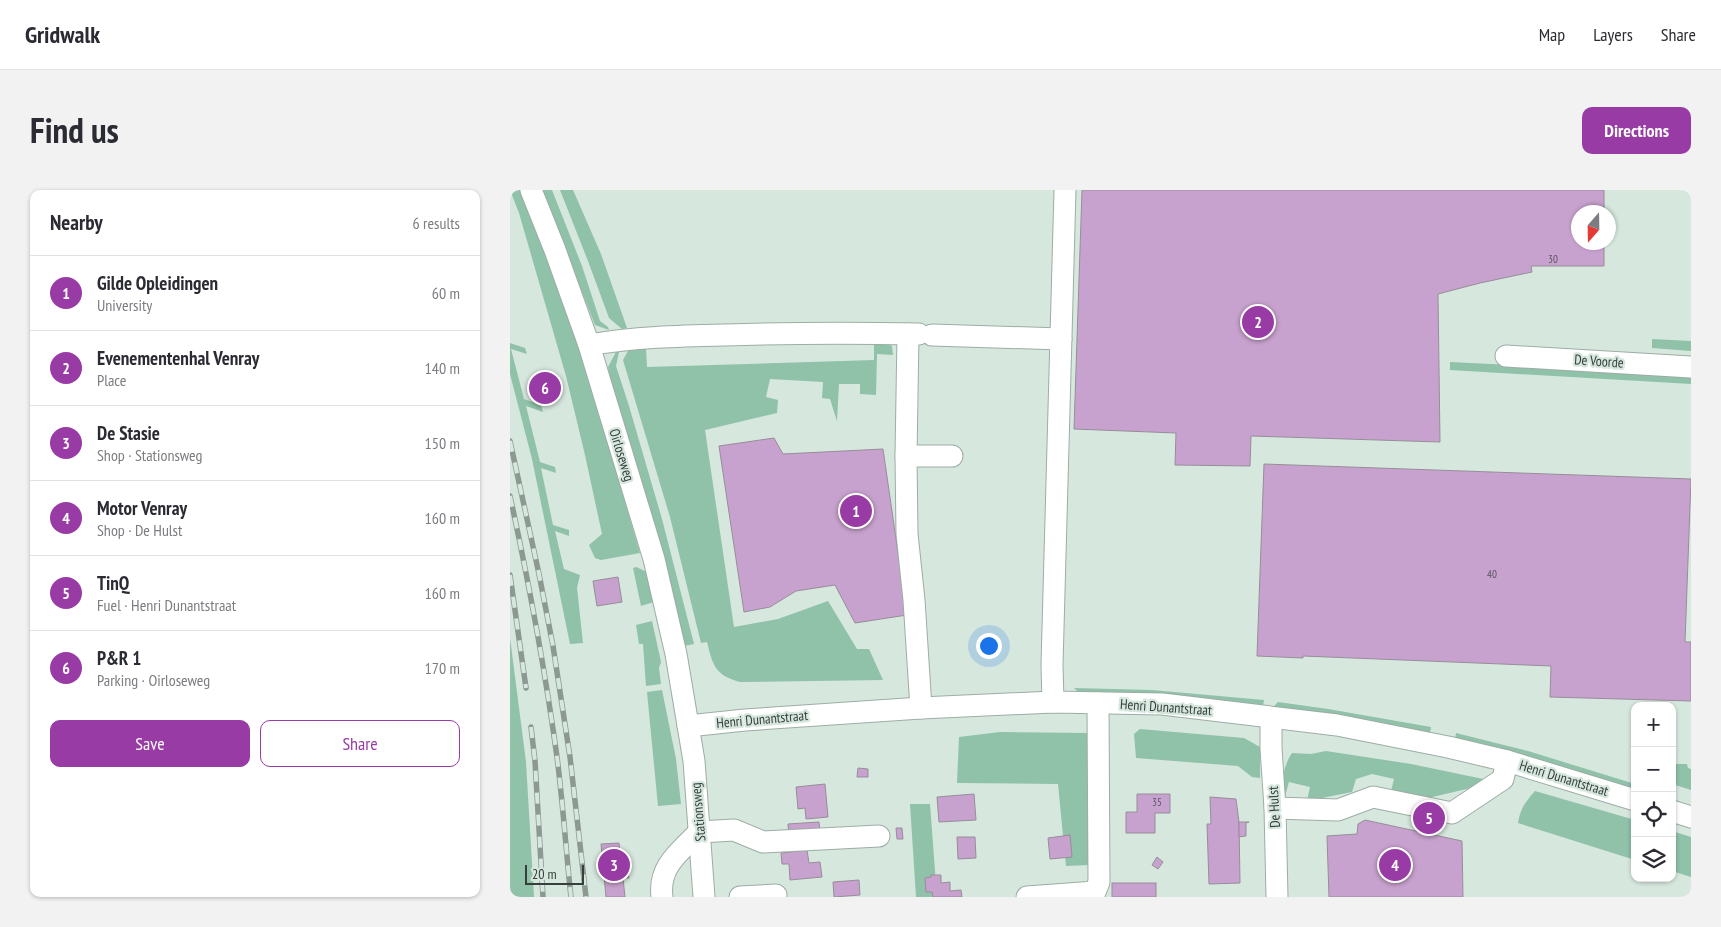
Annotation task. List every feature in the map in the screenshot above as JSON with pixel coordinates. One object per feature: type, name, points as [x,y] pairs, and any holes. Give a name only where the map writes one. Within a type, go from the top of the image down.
[{"type":"street","name":"Oirloseweg","points":[[531,190],[589,345],[654,559],[676,654],[688,726]]},
{"type":"street","points":[[1053,702],[1052,665],[1065,190]]},
{"type":"street","points":[[589,345],[659,337],[810,332],[1061,339]]},
{"type":"street","points":[[919,334],[906,456],[907,534],[921,708]]},
{"type":"street","name":"De Voorde","points":[[1506,356],[1691,367]]},
{"type":"street","points":[[906,456],[952,456]]},
{"type":"street","name":"Henri Dunantstraat","points":[[688,726],[744,720],[921,708],[1053,702],[1162,704],[1337,725],[1448,747],[1507,761],[1631,799]]},
{"type":"street","points":[[1027,897],[1095,892],[1099,882],[1098,703]]},
{"type":"street","name":"De Hulst","points":[[1272,718],[1271,748],[1275,808],[1277,897]]},
{"type":"street","name":"Stationsweg","points":[[688,726],[694,761],[704,897]]},
{"type":"street","points":[[1275,808],[1338,810],[1373,797],[1452,813],[1503,779],[1507,761]]},
{"type":"street","points":[[1676,812],[1691,817]]},
{"type":"street","points":[[662,897],[661,883],[668,863],[699,832],[734,830],[763,842],[879,836]]},
{"type":"street","points":[[740,897],[776,895]]},
{"type":"green space","points":[[510,190],[522,190],[570,314],[640,553],[601,560],[595,558],[589,545],[602,534],[585,455],[566,376],[519,213]]},
{"type":"green space","points":[[542,190],[552,190],[582,266],[600,321],[609,330],[595,325]]},
{"type":"green space","points":[[560,190],[573,190],[601,254],[627,328],[622,329],[609,318]]},
{"type":"green space","points":[[1652,339],[1691,341],[1691,351],[1652,348]]},
{"type":"green space","points":[[882,342],[892,346],[893,355],[877,354],[876,395],[860,394],[860,384],[839,384],[837,421],[830,399],[822,398],[823,382],[770,379],[766,397],[778,400],[777,413],[705,430],[734,627],[778,619],[828,601],[857,649],[869,649],[883,680],[740,682],[725,676],[720,673],[713,663],[707,642],[701,643],[670,517],[623,360],[628,351],[646,348],[647,367],[874,360],[874,343]]},
{"type":"green space","points":[[510,343],[525,348],[527,354],[511,349],[524,399],[541,405],[543,412],[526,406],[540,462],[555,467],[556,473],[541,468],[553,525],[569,530],[569,536],[555,531],[564,569],[580,575],[577,588],[583,643],[570,644],[532,459],[510,374]]},
{"type":"green space","points":[[618,348],[616,366],[662,519],[694,644],[684,646],[668,581],[609,373],[608,367]]},
{"type":"green space","points":[[1450,362],[1691,374],[1691,384],[1450,370]]},
{"type":"green space","points":[[636,567],[647,571],[654,602],[641,606],[633,568]]},
{"type":"green space","points":[[652,621],[661,662],[659,668],[661,684],[646,686],[643,644],[639,644],[636,625]]},
{"type":"green space","points":[[510,638],[526,762],[534,897],[510,897]]},
{"type":"green space","points":[[1074,688],[1152,690],[1264,700],[1263,706],[1080,694]]},
{"type":"green space","points":[[662,690],[676,759],[681,804],[658,806],[647,692]]},
{"type":"green space","points":[[1278,702],[1431,727],[1430,733],[1336,715],[1273,707]]},
{"type":"green space","points":[[1140,729],[1244,738],[1260,747],[1260,778],[1252,777],[1238,766],[1136,758],[1134,734]]},
{"type":"green space","points":[[1000,732],[1090,733],[1090,865],[1066,866],[1058,784],[957,783],[959,737]]},
{"type":"green space","points":[[1456,733],[1528,751],[1631,783],[1631,788],[1455,739]]},
{"type":"green space","points":[[1326,751],[1411,764],[1488,780],[1488,784],[1428,798],[1391,791],[1394,779],[1372,774],[1356,779],[1352,792],[1307,801],[1310,787],[1289,782],[1285,796],[1283,794],[1284,773],[1292,753],[1311,754]]},
{"type":"green space","points":[[1676,764],[1687,764],[1688,768],[1691,769],[1691,790],[1676,785]]},
{"type":"green space","points":[[1535,791],[1631,819],[1631,859],[1518,823],[1520,814]]},
{"type":"green space","points":[[910,804],[930,804],[937,897],[916,897]]},
{"type":"green space","points":[[1676,832],[1691,837],[1691,877],[1676,872]]},
{"type":"building","points":[[1082,190],[1604,190],[1604,205],[1571,205],[1571,250],[1604,250],[1604,266],[1531,266],[1532,272],[1438,294],[1440,442],[1251,436],[1250,466],[1175,465],[1176,433],[1074,429]]},
{"type":"building","points":[[774,438],[783,454],[883,449],[907,615],[855,623],[835,585],[796,591],[770,607],[744,612],[719,446]]},
{"type":"building","points":[[1264,464],[1691,479],[1685,642],[1691,642],[1691,701],[1550,697],[1551,666],[1303,656],[1303,658],[1257,656]]},
{"type":"building","points":[[618,577],[622,602],[597,606],[593,581]]},
{"type":"building","points":[[858,768],[868,769],[868,777],[857,777]]},
{"type":"building","points":[[825,784],[828,817],[806,819],[805,808],[798,809],[796,787]]},
{"type":"building","points":[[974,794],[976,820],[939,822],[937,797]]},
{"type":"building","points":[[1137,794],[1170,794],[1170,813],[1155,813],[1155,833],[1126,833],[1126,812],[1137,812]]},
{"type":"building","points":[[1210,797],[1236,799],[1239,822],[1240,883],[1209,884],[1207,824],[1211,824]]},
{"type":"building","points":[[1365,820],[1462,841],[1463,897],[1329,897],[1327,836],[1357,834],[1358,824]]},
{"type":"building","points":[[819,822],[820,833],[789,836],[788,824]]},
{"type":"building","points":[[1239,822],[1249,822],[1246,823],[1246,836],[1239,837]]},
{"type":"building","points":[[896,828],[902,828],[903,839],[897,839]]},
{"type":"building","points":[[1070,835],[1072,857],[1050,859],[1048,838]]},
{"type":"building","points":[[957,837],[975,837],[976,858],[958,859]]},
{"type":"building","points":[[619,843],[622,871],[628,871],[629,878],[623,878],[625,897],[606,897],[601,844]]},
{"type":"building","points":[[807,850],[809,863],[820,862],[822,877],[790,880],[789,864],[782,864],[781,853]]},
{"type":"building","points":[[1157,857],[1163,862],[1158,869],[1152,865]]},
{"type":"building","points":[[931,875],[941,875],[941,883],[950,882],[950,891],[961,890],[962,897],[933,897],[932,892],[926,892],[925,878],[931,877]]},
{"type":"building","points":[[859,880],[860,895],[834,897],[833,882]]},
{"type":"building","points":[[1112,883],[1156,883],[1156,897],[1112,897]]},
{"type":"railway","points":[[510,441],[553,646],[570,757],[586,897]]},
{"type":"railway","points":[[510,496],[536,626],[552,724],[571,897]]},
{"type":"railway","points":[[510,575],[526,688]]},
{"type":"railway","points":[[531,727],[535,761],[543,897]]},
{"type":"place","name":"Evenementenhal Venray","points":[[1258,322]]},
{"type":"place","name":"P&R 1","points":[[545,388]]},
{"type":"place","name":"Gilde Opleidingen","points":[[856,511]]},
{"type":"place","name":"TinQ","points":[[1429,818]]},
{"type":"place","name":"De Stasie","points":[[614,865]]},
{"type":"place","name":"Motor Venray","points":[[1395,865]]}]
